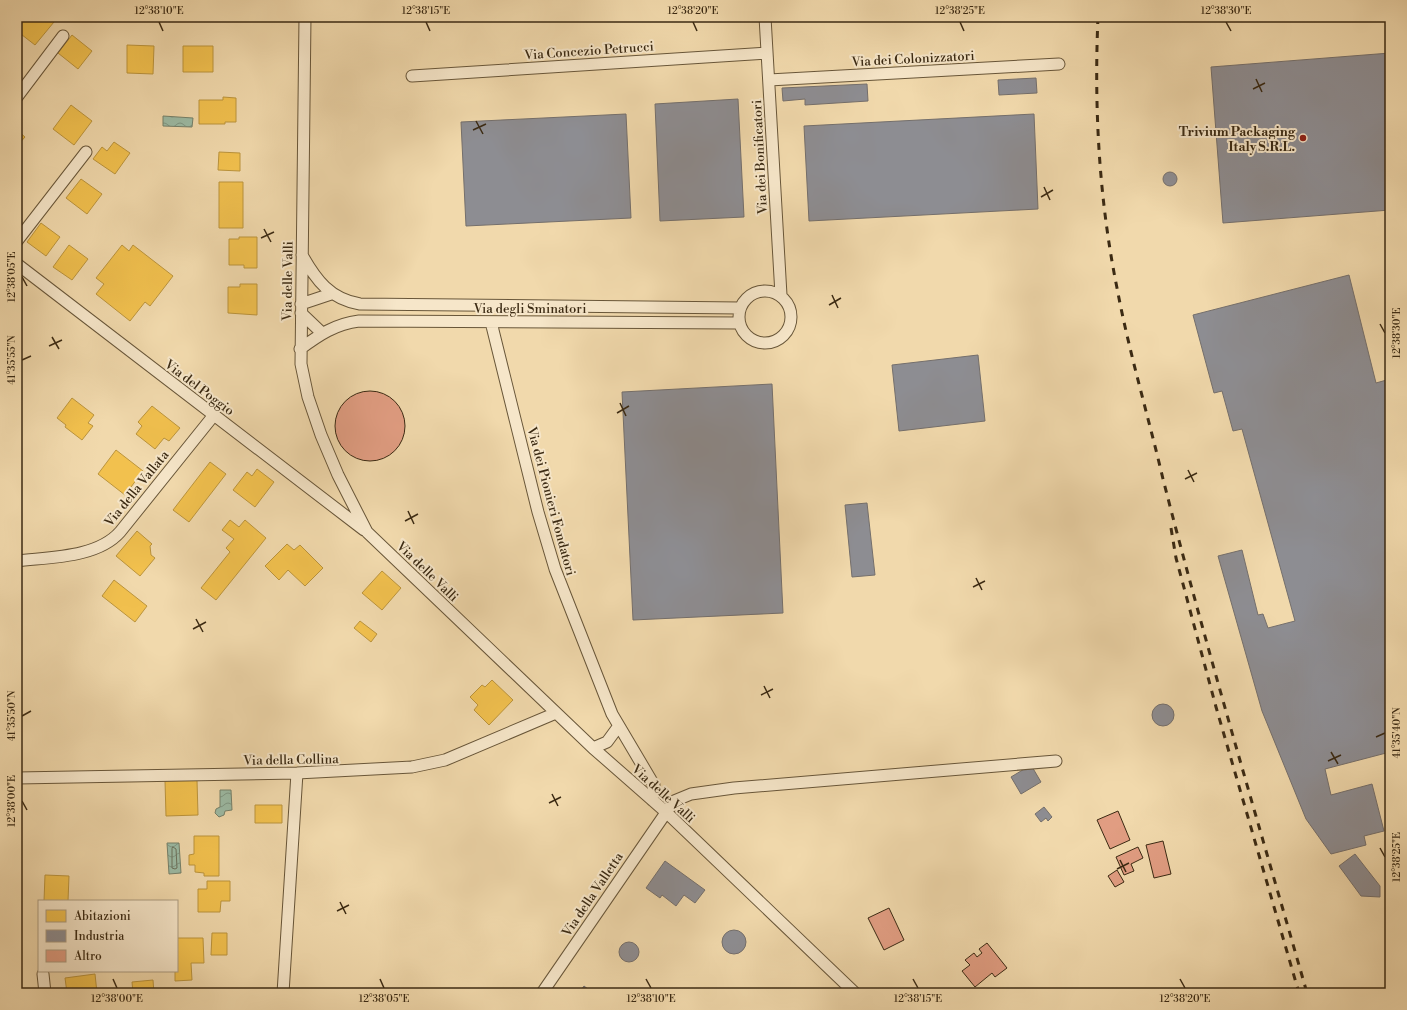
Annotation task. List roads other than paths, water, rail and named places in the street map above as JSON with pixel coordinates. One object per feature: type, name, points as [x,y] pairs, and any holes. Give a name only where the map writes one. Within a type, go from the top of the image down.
[{"type":"street","name":"Via delle Valli","points":[[305,17],[300,349],[302,372],[316,421],[338,475],[367,532],[593,748],[666,812],[855,993]]},
{"type":"street","name":"Via dei Bonificatori","points":[[765,17],[781,295]]},
{"type":"street","points":[[17,97],[64,36]]},
{"type":"street","name":"Via Concezio Petrucci","points":[[412,76],[767,53]]},
{"type":"street","name":"Via dei Colonizzatori","points":[[769,80],[1059,64]]},
{"type":"street","points":[[17,241],[86,152]]},
{"type":"street","name":"Via degli Sminatori","points":[[301,255],[314,277],[331,294],[347,302],[364,304],[740,308]]},
{"type":"street","name":"Via del Poggio","points":[[17,264],[367,532]]},
{"type":"street","points":[[757,291],[774,291],[781,295],[789,306],[792,319],[789,328],[780,338],[767,343],[758,342],[749,338],[743,332],[739,323],[740,308],[744,300],[757,291]]},
{"type":"street","points":[[322,333],[301,309],[331,294]]},
{"type":"street","name":"Via degli Sminatori","points":[[300,349],[322,333],[335,326],[359,321],[739,323]]},
{"type":"street","name":"Via dei Pionieri Fondatori","points":[[491,322],[550,551],[564,593],[618,727],[654,785],[652,800]]},
{"type":"street","name":"Via della Vallata","points":[[17,561],[84,552],[98,547],[110,540],[120,532],[214,415]]},
{"type":"street","name":"Via della Collina","points":[[17,778],[391,770],[422,766],[445,760],[556,713]]},
{"type":"street","points":[[593,748],[607,742],[618,727]]},
{"type":"street","name":"Via della Valletta","points":[[542,993],[674,801],[691,794],[705,791],[1056,761]]},
{"type":"street","points":[[283,993],[297,773]]},
{"type":"street","points":[[43,974],[45,993]]},
{"type":"water","points":[[163,116],[193,118],[192,127],[163,126]]},
{"type":"water","points":[[220,790],[231,790],[232,810],[225,811],[224,815],[219,817],[215,813],[216,809],[220,807]]},
{"type":"water","points":[[167,843],[179,843],[181,873],[169,874]]},
{"type":"railway","points":[[1098,17],[1097,85],[1099,153],[1106,221],[1122,312],[1163,479],[1197,608],[1307,993]]},
{"type":"railway","points":[[1171,528],[1176,558],[1216,707],[1299,993]]},
{"type":"place","name":"Trivium Packaging Italy S.R.L.","points":[[1303,138]]}]
